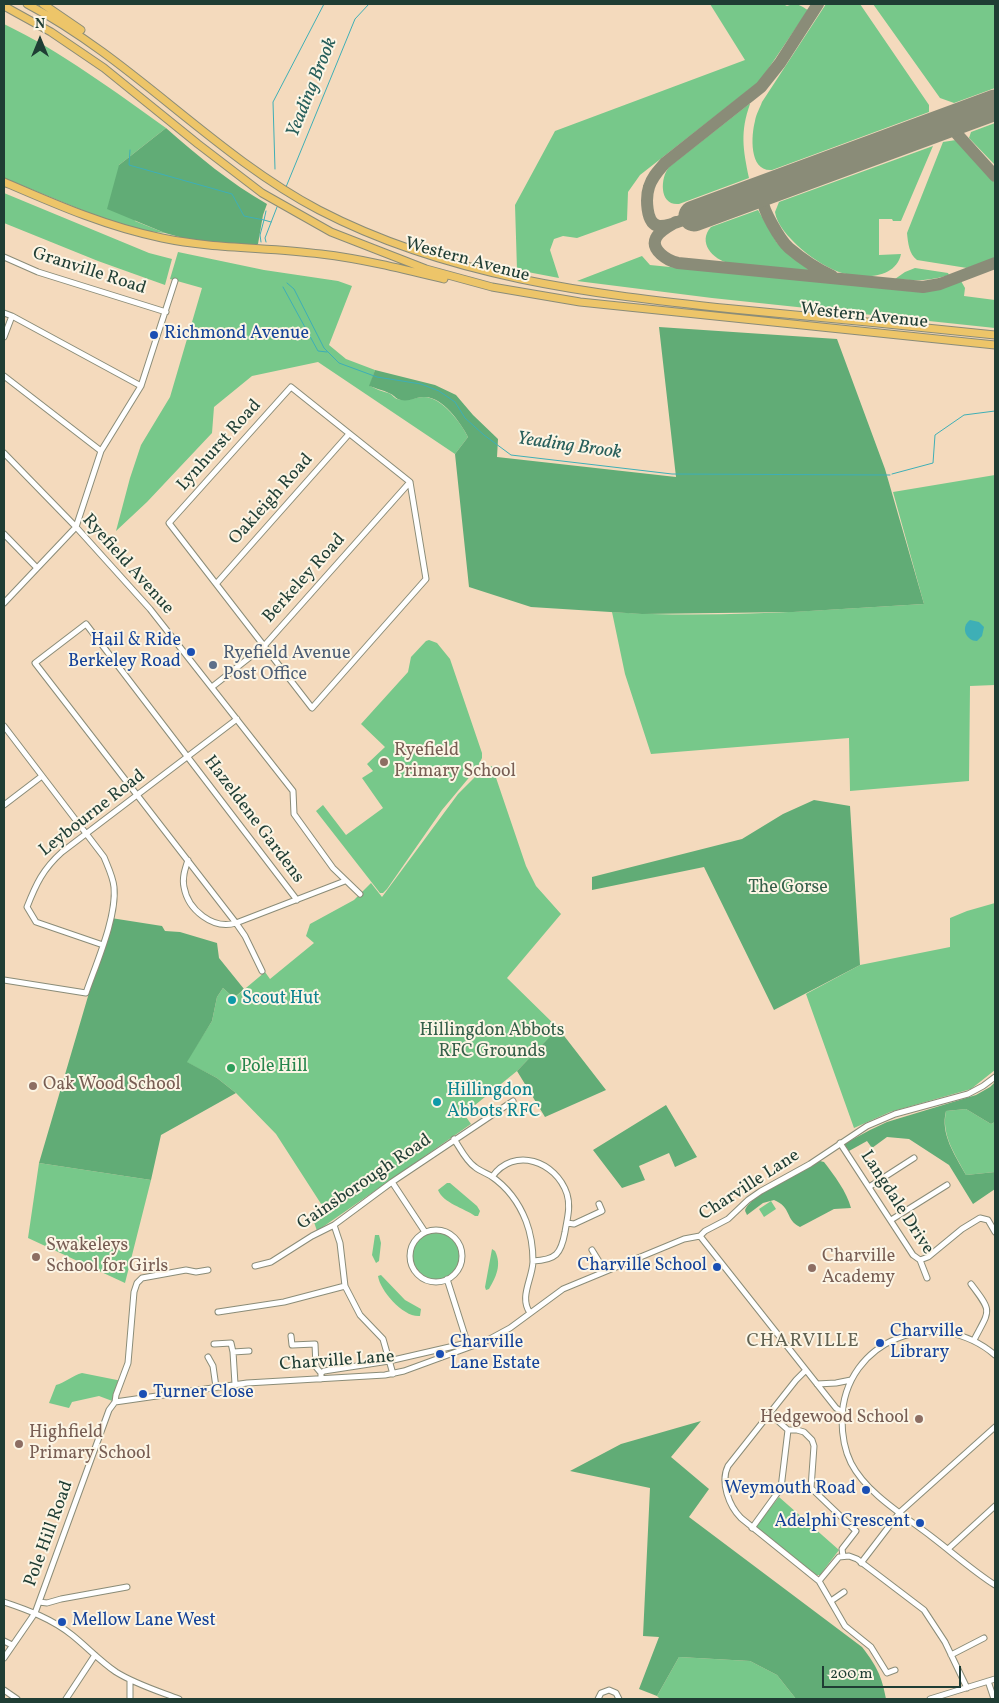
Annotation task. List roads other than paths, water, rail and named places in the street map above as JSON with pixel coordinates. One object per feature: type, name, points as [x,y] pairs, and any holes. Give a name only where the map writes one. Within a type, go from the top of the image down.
[{"type":"highway","name":"Western Avenue","points":[[27,4],[59,22],[111,57],[227,151],[293,195],[346,223],[430,256],[495,274],[584,292],[655,301],[995,335]]},
{"type":"highway","points":[[43,4],[91,37],[111,57]]},
{"type":"highway","name":"Western Avenue","points":[[4,6],[52,32],[104,68],[262,193],[331,232],[400,260],[470,282],[520,293],[580,302],[995,345]]},
{"type":"highway","points":[[4,182],[98,221],[164,238],[207,245],[320,253],[347,257],[473,286],[520,293]]},
{"type":"street","name":"Granville Road","points":[[4,257],[38,272],[166,312]]},
{"type":"street","points":[[4,603],[76,527],[101,451],[142,386],[175,281]]},
{"type":"street","points":[[4,313],[142,386]]},
{"type":"street","points":[[4,337],[12,316]]},
{"type":"street","points":[[4,376],[101,451]]},
{"type":"street","name":"Lynhurst Road","points":[[216,584],[169,523],[291,387],[349,434]]},
{"type":"street","points":[[216,584],[312,708],[426,579],[410,482],[349,434]]},
{"type":"street","name":"Oakleigh Road","points":[[216,584],[349,434]]},
{"type":"street","name":"Ryefield Avenue","points":[[4,453],[76,527],[150,609],[293,791],[294,814],[333,868],[360,894]]},
{"type":"street","name":"Berkeley Road","points":[[212,687],[264,646],[410,482]]},
{"type":"street","points":[[4,534],[37,568]]},
{"type":"street","name":"Hazeldene Gardens","points":[[138,796],[35,663],[86,624],[296,900]]},
{"type":"street","name":"Leybourne Road","points":[[103,945],[36,922],[27,907],[36,884],[48,865],[237,719]]},
{"type":"street","points":[[4,726],[104,858],[110,869],[114,885],[113,911],[86,993],[4,980]]},
{"type":"street","points":[[4,805],[42,776]]},
{"type":"street","points":[[138,796],[236,923],[245,936],[262,971]]},
{"type":"street","points":[[188,860],[184,870],[183,886],[193,907],[205,918],[230,925],[345,881]]},
{"type":"street","name":"Charville Lane","points":[[116,1402],[235,1384],[321,1376],[393,1374],[503,1332],[563,1290],[605,1271],[684,1239],[700,1236],[705,1231],[728,1219],[761,1190],[810,1164],[858,1131],[876,1122],[895,1114],[968,1094],[995,1077]]},
{"type":"street","name":"Gainsborough Road","points":[[255,1266],[270,1262],[334,1225],[392,1182],[513,1101]]},
{"type":"street","points":[[454,1140],[473,1166],[492,1177],[508,1191],[524,1214],[531,1238],[533,1261],[524,1300],[525,1306],[530,1313]]},
{"type":"street","name":"Langdale Drive","points":[[840,1143],[914,1256],[920,1260],[927,1278]]},
{"type":"street","points":[[869,1187],[914,1158]]},
{"type":"street","points":[[492,1177],[501,1166],[515,1160],[526,1160],[547,1168],[559,1179],[566,1192],[569,1206],[562,1246],[558,1253],[546,1260],[533,1261]]},
{"type":"street","points":[[392,1182],[425,1232]]},
{"type":"street","points":[[892,1220],[947,1185]]},
{"type":"street","points":[[567,1223],[574,1224],[602,1211],[599,1204]]},
{"type":"street","points":[[920,1260],[928,1257],[958,1232],[980,1218],[986,1219],[995,1229]]},
{"type":"street","points":[[334,1225],[340,1243],[345,1286],[360,1315],[383,1339],[393,1374]]},
{"type":"street","points":[[434,1230],[447,1232],[455,1238],[460,1246],[461,1264],[455,1273],[447,1279],[437,1282],[426,1280],[418,1274],[412,1265],[410,1258],[411,1248],[418,1236],[425,1232],[434,1230]]},
{"type":"street","points":[[700,1236],[836,1408],[842,1412]]},
{"type":"street","points":[[592,1250],[605,1271]]},
{"type":"street","name":"Pole Hill Road","points":[[4,1658],[35,1613],[40,1602],[109,1410],[116,1402],[116,1395],[128,1363],[134,1297],[138,1281],[146,1277],[183,1271],[208,1270]]},
{"type":"street","points":[[291,1336],[292,1345],[316,1344],[316,1368],[321,1376],[324,1371],[389,1361],[468,1345],[447,1279]]},
{"type":"street","points":[[971,1284],[986,1303],[987,1308],[986,1317],[974,1340]]},
{"type":"street","points":[[218,1312],[284,1302],[345,1286]]},
{"type":"street","points":[[995,1355],[974,1340],[960,1335],[940,1331],[922,1331],[902,1336],[885,1344],[871,1355],[851,1380],[842,1412],[843,1439],[851,1463],[868,1486],[995,1585]]},
{"type":"street","points":[[214,1344],[231,1343],[235,1384]]},
{"type":"street","points":[[233,1352],[249,1351]]},
{"type":"street","points":[[208,1357],[213,1366],[216,1387]]},
{"type":"street","points":[[806,1370],[728,1466],[725,1474],[726,1488],[734,1508],[741,1518],[819,1581],[845,1626],[871,1647],[887,1673],[895,1670]]},
{"type":"street","points":[[817,1384],[851,1380]]},
{"type":"street","points":[[770,1414],[788,1430],[801,1430],[813,1443],[811,1488],[856,1530],[842,1549],[843,1556]]},
{"type":"street","points":[[861,1563],[900,1512],[995,1428]]},
{"type":"street","points":[[752,1528],[781,1488],[788,1430]]},
{"type":"street","points":[[948,1550],[995,1506]]},
{"type":"street","points":[[819,1581],[836,1559],[843,1556],[852,1556],[924,1610],[937,1628],[967,1688]]},
{"type":"street","points":[[40,1602],[48,1604],[61,1599],[127,1587]]},
{"type":"street","points":[[831,1601],[844,1592]]},
{"type":"street","points":[[4,1602],[35,1613],[71,1634],[106,1664],[130,1680],[179,1699]]},
{"type":"street","points":[[951,1655],[984,1638]]},
{"type":"street","points":[[4,1641],[12,1645]]},
{"type":"street","points":[[66,1699],[95,1655]]},
{"type":"street","points":[[930,1699],[995,1679]]},
{"type":"street","points":[[130,1680],[130,1699]]},
{"type":"street","points":[[988,1681],[994,1699]]},
{"type":"street","points":[[4,1690],[17,1699]]},
{"type":"street","points":[[598,1699],[601,1693],[609,1690],[616,1694],[619,1699]]},
{"type":"water","points":[[970,620],[979,622],[984,627],[982,636],[977,641],[970,639],[965,630],[965,626]]},
{"type":"waterway","points":[[275,169],[273,102],[324,4]]},
{"type":"waterway","name":"Yeading Brook","points":[[286,187],[355,19],[369,4]]},
{"type":"waterway","points":[[130,150],[129,165],[232,194],[244,216],[264,220],[260,235],[261,242]]},
{"type":"waterway","name":"Yeading Brook","points":[[266,242],[265,238],[277,207]]},
{"type":"waterway","points":[[266,211],[264,220],[271,222]]},
{"type":"waterway","name":"Yeading Brook","points":[[287,283],[294,289],[324,348],[339,363],[377,377],[421,384],[439,391],[455,402],[465,418],[484,435],[511,455],[672,474],[890,475]]},
{"type":"waterway","points":[[283,287],[318,351],[327,352]]},
{"type":"waterway","name":"Yeading Brook","points":[[892,474],[933,463],[935,435],[964,415],[995,411]]},
{"type":"place","name":"Richmond Avenue","points":[[154,335]]},
{"type":"place","name":"Hail & Ride Berkeley Road","points":[[191,652]]},
{"type":"place","name":"Ryefield Avenue Post Office","points":[[213,665]]},
{"type":"place","name":"Ryefield Primary School","points":[[384,762]]},
{"type":"place","name":"Scout Hut","points":[[232,1000]]},
{"type":"place","name":"Pole Hill","points":[[231,1068]]},
{"type":"place","name":"Oak Wood School","points":[[33,1086]]},
{"type":"place","name":"Hillingdon Abbots RFC","points":[[437,1102]]},
{"type":"place","name":"Swakeleys School for Girls","points":[[36,1257]]},
{"type":"place","name":"Charville School","points":[[717,1267]]},
{"type":"place","name":"Charville Academy","points":[[812,1268]]},
{"type":"place","name":"Charville Library","points":[[880,1343]]},
{"type":"place","name":"Charville Lane Estate","points":[[440,1354]]},
{"type":"place","name":"Turner Close","points":[[143,1394]]},
{"type":"place","name":"Hedgewood School","points":[[919,1419]]},
{"type":"place","name":"Highfield Primary School","points":[[19,1444]]},
{"type":"place","name":"Weymouth Road","points":[[866,1490]]},
{"type":"place","name":"Adelphi Crescent","points":[[920,1523]]},
{"type":"place","name":"Mellow Lane West","points":[[62,1622]]},
{"type":"district","name":"CHARVILLE","points":[[803,1343]]},
{"type":"park label","name":"The Gorse","points":[[788,889]]},
{"type":"park label","name":"Hillingdon Abbots RFC Grounds","points":[[492,1042]]}]
